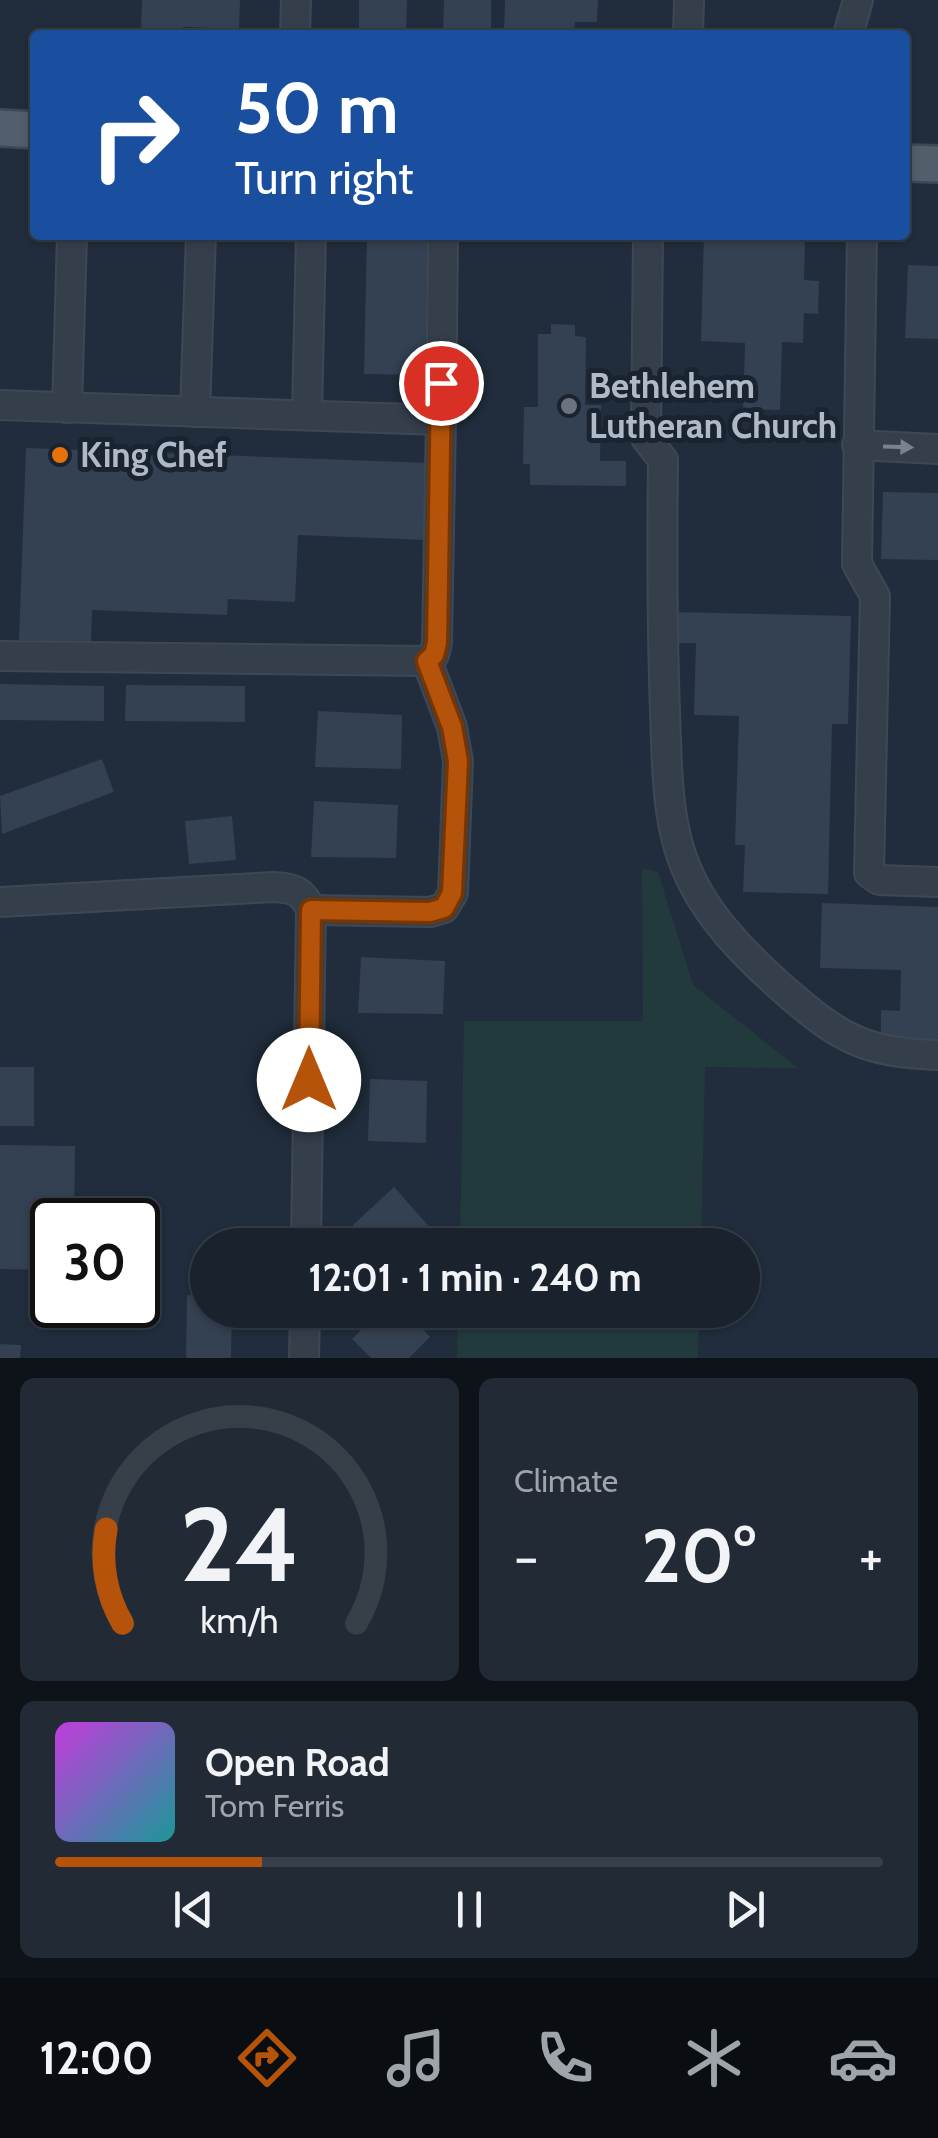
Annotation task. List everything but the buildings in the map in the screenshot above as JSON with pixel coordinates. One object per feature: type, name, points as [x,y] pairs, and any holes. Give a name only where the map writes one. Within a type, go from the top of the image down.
[{"type":"main road","points":[[0,128],[30,130]]},
{"type":"main road","points":[[910,162],[938,164]]},
{"type":"street","points":[[295,30],[296,0]]},
{"type":"street","points":[[688,0],[688,30]]},
{"type":"street","points":[[849,30],[858,0]]},
{"type":"street","points":[[67,408],[72,240]]},
{"type":"street","points":[[195,412],[201,240]]},
{"type":"street","points":[[307,416],[312,240]]},
{"type":"street","points":[[0,656],[427,661],[434,655],[443,240]]},
{"type":"street","points":[[648,240],[646,438],[663,460],[662,632],[667,772],[686,869],[728,933],[802,1005],[845,1036],[877,1050],[938,1056]]},
{"type":"street","points":[[862,240],[857,564],[874,596],[869,874],[878,880],[938,882]]},
{"type":"street","points":[[0,406],[441,420]]},
{"type":"street","points":[[857,445],[938,449]]},
{"type":"street","points":[[311,910],[430,912],[444,908],[452,893],[458,761],[452,727],[427,661]]},
{"type":"street","points":[[0,902],[274,886],[292,888],[305,896],[311,910],[306,1228]]},
{"type":"street","points":[[304,1358],[305,1328]]},
{"type":"green space","points":[[642,868],[658,872],[693,985],[798,1068],[705,1067],[701,1228],[460,1228],[464,1021],[643,1021]]},
{"type":"green space","points":[[458,1328],[699,1328],[698,1358],[457,1358]]},
{"type":"place","name":"Bethlehem Lutheran Church","points":[[569,406]]},
{"type":"place","name":"King Chef","points":[[60,455]]},
{"type":"route","points":[[309,1080],[311,910],[430,912],[444,908],[452,893],[458,761],[452,727],[427,661],[434,655],[437,643],[441,383]]}]
